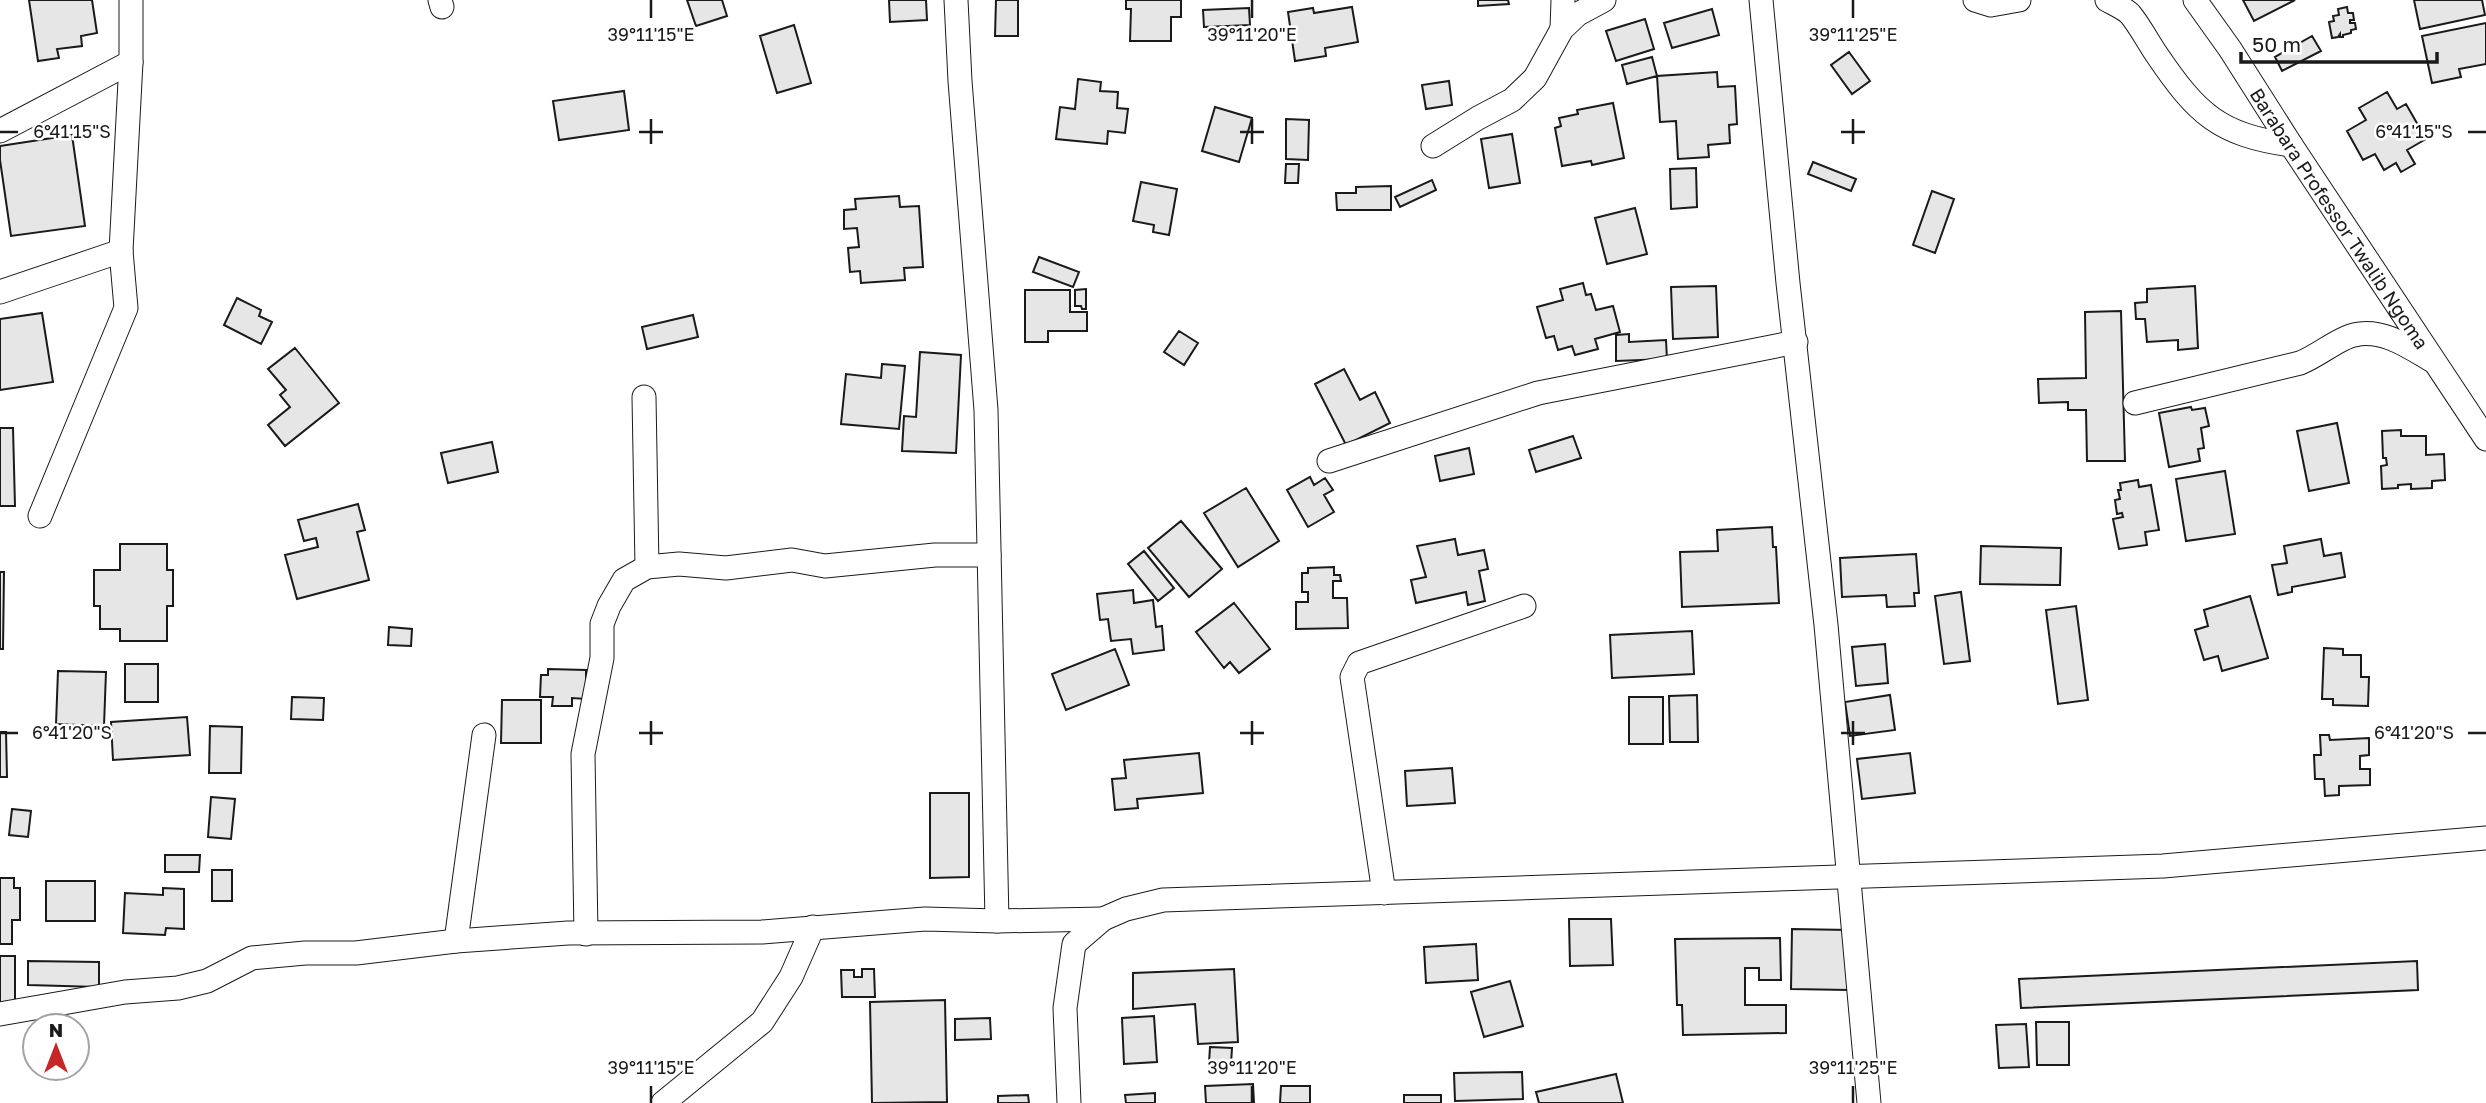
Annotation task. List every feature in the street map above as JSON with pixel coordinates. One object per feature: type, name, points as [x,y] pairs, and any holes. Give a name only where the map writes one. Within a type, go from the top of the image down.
[{"type":"street","points":[[40,516],[127,308],[121,251],[131,62],[131,0]]},
{"type":"street","points":[[956,0],[986,410],[997,921]]},
{"type":"street","points":[[1562,29],[1563,0]]},
{"type":"street","points":[[1433,146],[1512,100],[1535,78],[1562,29],[1578,14],[1604,0]]},
{"type":"street","points":[[1761,0],[1788,283],[1826,625],[1869,1103]]},
{"type":"street","points":[[1975,0],[1991,5],[2019,0]]},
{"type":"street","points":[[2106,0],[2129,13],[2182,92],[2208,117],[2262,141],[2291,145]]},
{"type":"street","name":"Barabara Professor Twalib Ngoma","points":[[2194,0],[2230,48],[2486,439]]},
{"type":"street","points":[[0,131],[131,62]]},
{"type":"street","points":[[0,292],[121,251]]},
{"type":"street","points":[[2135,403],[2300,363],[2354,335],[2379,335],[2401,342],[2437,364]]},
{"type":"street","points":[[1329,461],[1538,393],[1796,342]]},
{"type":"street","points":[[644,397],[647,567]]},
{"type":"street","points":[[586,934],[583,754],[602,658],[602,624],[624,580],[647,567],[679,565],[726,568],[792,560],[825,566],[935,555],[989,555]]},
{"type":"street","points":[[1384,892],[1352,677],[1354,668],[1359,663],[1524,607]]},
{"type":"street","points":[[456,941],[484,736]]},
{"type":"street","points":[[1069,1103],[1065,1008],[1074,944],[1103,919],[1126,909],[1163,900],[2164,866],[2486,838]]},
{"type":"street","points":[[0,1014],[125,992],[178,988],[207,981],[251,958],[305,953],[356,953],[545,934],[762,932],[925,919],[1103,919]]},
{"type":"street","points":[[663,1103],[762,1022],[791,976],[813,927]]},
{"type":"building","points":[[29,0],[92,0],[97,33],[81,36],[82,46],[57,49],[59,58],[38,61]]},
{"type":"building","points":[[687,0],[722,0],[727,16],[696,26]]},
{"type":"building","points":[[889,0],[926,0],[927,20],[890,22]]},
{"type":"building","points":[[996,0],[1018,0],[1018,36],[995,36]]},
{"type":"building","points":[[1126,0],[1181,0],[1181,17],[1171,17],[1171,41],[1130,41],[1131,9],[1126,9]]},
{"type":"building","points":[[1478,0],[1508,0],[1509,4],[1478,6]]},
{"type":"building","points":[[2243,0],[2295,0],[2254,21]]},
{"type":"building","points":[[2414,0],[2482,0],[2485,15],[2420,29]]},
{"type":"building","points":[[1352,7],[1358,42],[1325,48],[1326,56],[1295,61],[1288,12],[1313,8],[1314,13]]},
{"type":"building","points":[[2347,7],[2348,13],[2353,13],[2354,20],[2350,20],[2350,23],[2355,23],[2356,29],[2343,37],[2340,37],[2340,34],[2332,38],[2329,22],[2334,21],[2333,16],[2339,15],[2338,9]]},
{"type":"building","points":[[1249,8],[1250,25],[1204,27],[1203,10]]},
{"type":"building","points":[[1712,9],[1719,35],[1672,48],[1664,23]]},
{"type":"building","points":[[1645,19],[1654,49],[1616,61],[1606,31]]},
{"type":"building","points":[[2486,23],[2486,64],[2459,69],[2461,77],[2432,83],[2422,36]]},
{"type":"building","points":[[794,25],[811,83],[777,93],[760,36]]},
{"type":"building","points":[[2312,36],[2321,51],[2282,71],[2275,57]]},
{"type":"building","points":[[1849,52],[1870,81],[1852,94],[1831,65]]},
{"type":"building","points":[[1652,57],[1657,76],[1627,84],[1622,65]]},
{"type":"building","points":[[1717,72],[1718,87],[1735,86],[1737,124],[1729,125],[1730,143],[1708,145],[1709,157],[1678,159],[1676,121],[1660,122],[1657,76]]},
{"type":"building","points":[[1078,79],[1101,82],[1100,91],[1118,92],[1117,108],[1128,109],[1125,133],[1108,131],[1107,144],[1056,139],[1060,107],[1075,109]]},
{"type":"building","points":[[1449,81],[1452,105],[1426,109],[1422,85]]},
{"type":"building","points":[[624,91],[629,130],[559,140],[553,101]]},
{"type":"building","points":[[2387,92],[2397,109],[2406,104],[2426,139],[2407,150],[2415,164],[2401,172],[2396,163],[2384,170],[2375,154],[2363,160],[2347,131],[2366,120],[2359,108]]},
{"type":"building","points":[[1613,103],[1624,158],[1592,165],[1591,161],[1562,166],[1555,128],[1561,126],[1559,118],[1578,114],[1577,110]]},
{"type":"building","points":[[1215,107],[1252,118],[1239,162],[1202,151]]},
{"type":"building","points":[[1286,119],[1309,120],[1308,160],[1286,159]]},
{"type":"building","points":[[1512,134],[1520,183],[1489,188],[1481,139]]},
{"type":"building","points":[[72,135],[85,226],[11,236],[0,146]]},
{"type":"building","points":[[1813,162],[1856,179],[1851,191],[1808,174]]},
{"type":"building","points":[[1286,164],[1299,164],[1298,183],[1285,183]]},
{"type":"building","points":[[1696,168],[1697,207],[1671,209],[1670,169]]},
{"type":"building","points":[[1432,180],[1436,190],[1400,207],[1395,197]]},
{"type":"building","points":[[1141,182],[1177,189],[1169,235],[1153,232],[1154,225],[1133,221]]},
{"type":"building","points":[[1391,186],[1391,210],[1337,210],[1336,193],[1356,193],[1356,187]]},
{"type":"building","points":[[1932,191],[1954,199],[1935,253],[1913,245]]},
{"type":"building","points":[[899,196],[900,207],[919,206],[923,267],[904,268],[905,280],[861,283],[860,271],[850,272],[848,248],[859,247],[857,228],[844,229],[844,210],[856,209],[855,199]]},
{"type":"building","points":[[1635,208],[1647,254],[1607,264],[1595,218]]},
{"type":"building","points":[[1039,257],[1079,272],[1073,287],[1033,272]]},
{"type":"building","points":[[1583,283],[1586,295],[1591,294],[1596,310],[1613,306],[1620,332],[1595,339],[1598,349],[1575,355],[1572,346],[1558,350],[1554,336],[1546,338],[1537,307],[1563,300],[1560,289]]},
{"type":"building","points":[[1716,286],[1718,337],[1673,339],[1671,287]]},
{"type":"building","points":[[2195,286],[2198,348],[2178,350],[2178,340],[2147,342],[2145,319],[2136,319],[2135,303],[2147,302],[2147,289]]},
{"type":"building","points":[[1086,289],[1086,309],[1082,309],[1081,306],[1075,306],[1075,290]]},
{"type":"building","points":[[1025,290],[1070,290],[1070,312],[1087,312],[1087,331],[1048,331],[1048,342],[1025,342]]},
{"type":"building","points":[[237,298],[261,310],[259,316],[272,322],[261,344],[224,325]]},
{"type":"building","points":[[2121,311],[2125,461],[2087,461],[2086,410],[2068,410],[2068,402],[2039,403],[2038,379],[2086,378],[2085,312]]},
{"type":"building","points":[[42,313],[53,382],[0,390],[0,319]]},
{"type":"building","points":[[693,315],[698,337],[647,349],[642,327]]},
{"type":"building","points":[[1179,331],[1198,343],[1184,365],[1164,352]]},
{"type":"building","points":[[1629,334],[1629,342],[1666,340],[1667,359],[1616,361],[1616,335]]},
{"type":"building","points":[[295,348],[339,403],[285,446],[268,425],[290,407],[280,395],[286,390],[268,369]]},
{"type":"building","points":[[920,352],[961,355],[956,453],[902,451],[904,416],[916,417]]},
{"type":"building","points":[[882,364],[905,366],[899,429],[841,424],[846,374],[881,378]]},
{"type":"building","points":[[1344,369],[1360,400],[1375,392],[1390,423],[1346,445],[1315,384]]},
{"type":"building","points":[[2191,407],[2192,410],[2205,408],[2209,426],[2201,428],[2204,448],[2198,449],[2200,461],[2169,467],[2159,413]]},
{"type":"building","points":[[2337,423],[2349,483],[2309,491],[2297,431]]},
{"type":"building","points":[[0,428],[13,428],[15,506],[0,506]]},
{"type":"building","points":[[2401,430],[2401,436],[2426,436],[2426,455],[2444,454],[2445,480],[2432,481],[2432,488],[2411,489],[2411,484],[2382,489],[2381,466],[2387,465],[2386,458],[2383,458],[2382,431]]},
{"type":"building","points":[[1573,436],[1581,458],[1536,472],[1529,450]]},
{"type":"building","points":[[492,442],[498,472],[448,483],[441,453]]},
{"type":"building","points":[[1469,448],[1474,474],[1440,481],[1435,456]]},
{"type":"building","points":[[2225,471],[2235,534],[2186,541],[2176,479]]},
{"type":"building","points":[[1310,477],[1314,485],[1325,478],[1333,490],[1324,495],[1334,512],[1308,527],[1287,490]]},
{"type":"building","points":[[2138,480],[2139,487],[2151,485],[2159,530],[2145,532],[2147,545],[2119,549],[2113,519],[2123,517],[2122,513],[2117,514],[2115,500],[2120,499],[2120,483]]},
{"type":"building","points":[[1246,488],[1279,541],[1238,567],[1204,513]]},
{"type":"building","points":[[358,504],[365,530],[357,532],[369,580],[297,599],[285,555],[318,547],[316,538],[304,541],[298,520]]},
{"type":"building","points":[[1181,521],[1222,569],[1189,597],[1148,548]]},
{"type":"building","points":[[1772,527],[1773,547],[1776,547],[1779,603],[1682,607],[1680,552],[1718,551],[1717,530]]},
{"type":"building","points":[[1455,539],[1458,555],[1484,550],[1488,569],[1479,571],[1485,601],[1468,605],[1466,592],[1416,603],[1411,580],[1426,577],[1417,546]]},
{"type":"building","points":[[2321,539],[2324,556],[2341,553],[2345,577],[2292,587],[2292,592],[2278,595],[2272,565],[2287,563],[2284,546]]},
{"type":"building","points":[[120,544],[167,544],[167,570],[173,570],[173,606],[167,606],[167,641],[120,641],[120,629],[100,629],[100,606],[94,606],[94,570],[120,570]]},
{"type":"building","points":[[1981,546],[2061,548],[2060,585],[1980,584]]},
{"type":"building","points":[[1144,551],[1174,588],[1158,601],[1128,564]]},
{"type":"building","points":[[1916,554],[1919,593],[1914,593],[1915,606],[1887,607],[1886,595],[1842,597],[1840,558]]},
{"type":"building","points":[[1334,567],[1334,575],[1340,575],[1341,581],[1333,581],[1333,598],[1347,598],[1348,628],[1296,629],[1296,602],[1308,602],[1308,592],[1302,592],[1302,573],[1308,573],[1308,568]]},
{"type":"building","points":[[0,572],[4,572],[3,649],[0,649]]},
{"type":"building","points":[[1133,590],[1134,603],[1153,600],[1156,627],[1162,626],[1164,650],[1133,654],[1131,639],[1111,641],[1108,619],[1100,620],[1097,594]]},
{"type":"building","points":[[1961,592],[1970,661],[1944,664],[1935,596]]},
{"type":"building","points":[[2250,596],[2268,658],[2222,671],[2218,656],[2204,660],[2195,630],[2208,626],[2204,610]]},
{"type":"building","points":[[1234,603],[1270,649],[1239,673],[1230,662],[1224,668],[1196,632]]},
{"type":"building","points":[[2076,606],[2088,700],[2058,704],[2046,610]]},
{"type":"building","points":[[389,627],[412,629],[411,646],[388,645]]},
{"type":"building","points":[[1692,631],[1694,674],[1612,678],[1610,635]]},
{"type":"building","points":[[1885,644],[1888,683],[1856,686],[1852,647]]},
{"type":"building","points":[[2324,648],[2343,649],[2343,655],[2361,655],[2361,677],[2369,677],[2368,706],[2333,705],[2333,699],[2322,699]]},
{"type":"building","points":[[1115,649],[1129,685],[1066,710],[1052,674]]},
{"type":"building","points":[[125,664],[158,664],[158,702],[125,702]]},
{"type":"building","points":[[548,669],[586,670],[586,699],[572,698],[572,706],[552,706],[553,697],[540,697],[541,675],[548,675]]},
{"type":"building","points":[[58,671],[106,672],[104,726],[56,724]]},
{"type":"building","points":[[1697,695],[1698,742],[1670,742],[1669,696]]},
{"type":"building","points":[[1890,695],[1895,730],[1850,736],[1845,702]]},
{"type":"building","points":[[292,697],[324,698],[323,720],[291,719]]},
{"type":"building","points":[[1629,697],[1663,697],[1663,744],[1629,744]]},
{"type":"building","points":[[502,700],[541,700],[541,743],[501,743]]},
{"type":"building","points":[[187,717],[190,755],[113,760],[111,722]]},
{"type":"building","points":[[210,726],[242,727],[241,773],[209,773]]},
{"type":"building","points":[[0,732],[6,732],[7,777],[0,777]]},
{"type":"building","points":[[2320,735],[2329,735],[2330,740],[2369,738],[2369,755],[2360,756],[2360,769],[2370,769],[2370,785],[2339,786],[2339,795],[2325,796],[2324,779],[2315,779],[2314,755],[2321,755]]},
{"type":"building","points":[[1199,753],[1203,793],[1137,799],[1138,808],[1115,810],[1112,779],[1126,778],[1124,760]]},
{"type":"building","points":[[1910,753],[1915,793],[1862,799],[1857,759]]},
{"type":"building","points":[[1452,768],[1455,803],[1407,806],[1405,771]]},
{"type":"building","points":[[930,793],[969,793],[969,877],[930,878]]},
{"type":"building","points":[[211,797],[235,799],[231,839],[208,837]]},
{"type":"building","points":[[12,809],[31,811],[28,837],[9,835]]},
{"type":"building","points":[[165,855],[200,855],[199,872],[165,872]]},
{"type":"building","points":[[212,870],[232,870],[232,901],[212,901]]},
{"type":"building","points":[[0,878],[14,878],[14,888],[20,888],[20,920],[12,920],[12,944],[0,944]]},
{"type":"building","points":[[46,881],[95,881],[95,921],[46,921]]},
{"type":"building","points":[[163,888],[184,889],[184,929],[166,928],[165,935],[123,933],[125,893],[163,895]]},
{"type":"building","points":[[1569,919],[1611,919],[1613,965],[1570,966]]},
{"type":"building","points":[[1792,929],[1850,930],[1849,990],[1791,989]]},
{"type":"building","points":[[1780,938],[1781,980],[1759,980],[1759,968],[1745,968],[1745,1005],[1786,1005],[1786,1033],[1683,1035],[1682,1005],[1677,1005],[1675,939]]},
{"type":"building","points":[[1476,944],[1478,980],[1426,983],[1424,947]]},
{"type":"building","points":[[0,956],[15,956],[15,1004],[0,1004]]},
{"type":"building","points":[[28,961],[99,962],[99,987],[28,985]]},
{"type":"building","points":[[2417,961],[2418,990],[2021,1008],[2019,979]]},
{"type":"building","points":[[862,969],[874,969],[875,997],[842,997],[841,970],[854,970],[854,977],[862,977]]},
{"type":"building","points":[[1234,969],[1238,1042],[1198,1044],[1195,1004],[1133,1009],[1133,973]]},
{"type":"building","points":[[1510,981],[1523,1026],[1484,1037],[1471,992]]},
{"type":"building","points":[[945,1000],[947,1102],[872,1103],[870,1002]]},
{"type":"building","points":[[1154,1016],[1157,1062],[1124,1064],[1122,1018]]},
{"type":"building","points":[[990,1018],[991,1039],[955,1040],[955,1019]]},
{"type":"building","points":[[2036,1022],[2069,1022],[2069,1065],[2037,1065]]},
{"type":"building","points":[[2026,1024],[2029,1067],[1999,1068],[1996,1025]]},
{"type":"building","points":[[1210,1047],[1232,1048],[1231,1064],[1209,1063]]},
{"type":"building","points":[[1522,1072],[1523,1099],[1455,1101],[1454,1073]]},
{"type":"building","points":[[1616,1074],[1623,1103],[1539,1103],[1536,1092]]},
{"type":"building","points":[[1253,1084],[1254,1103],[1206,1103],[1205,1086]]},
{"type":"building","points":[[1281,1086],[1310,1086],[1310,1103],[1280,1103]]},
{"type":"building","points":[[1155,1093],[1155,1103],[1126,1103],[1125,1095]]},
{"type":"building","points":[[1028,1095],[1029,1103],[998,1103],[998,1096]]},
{"type":"building","points":[[1404,1095],[1441,1095],[1441,1103],[1404,1103]]}]
